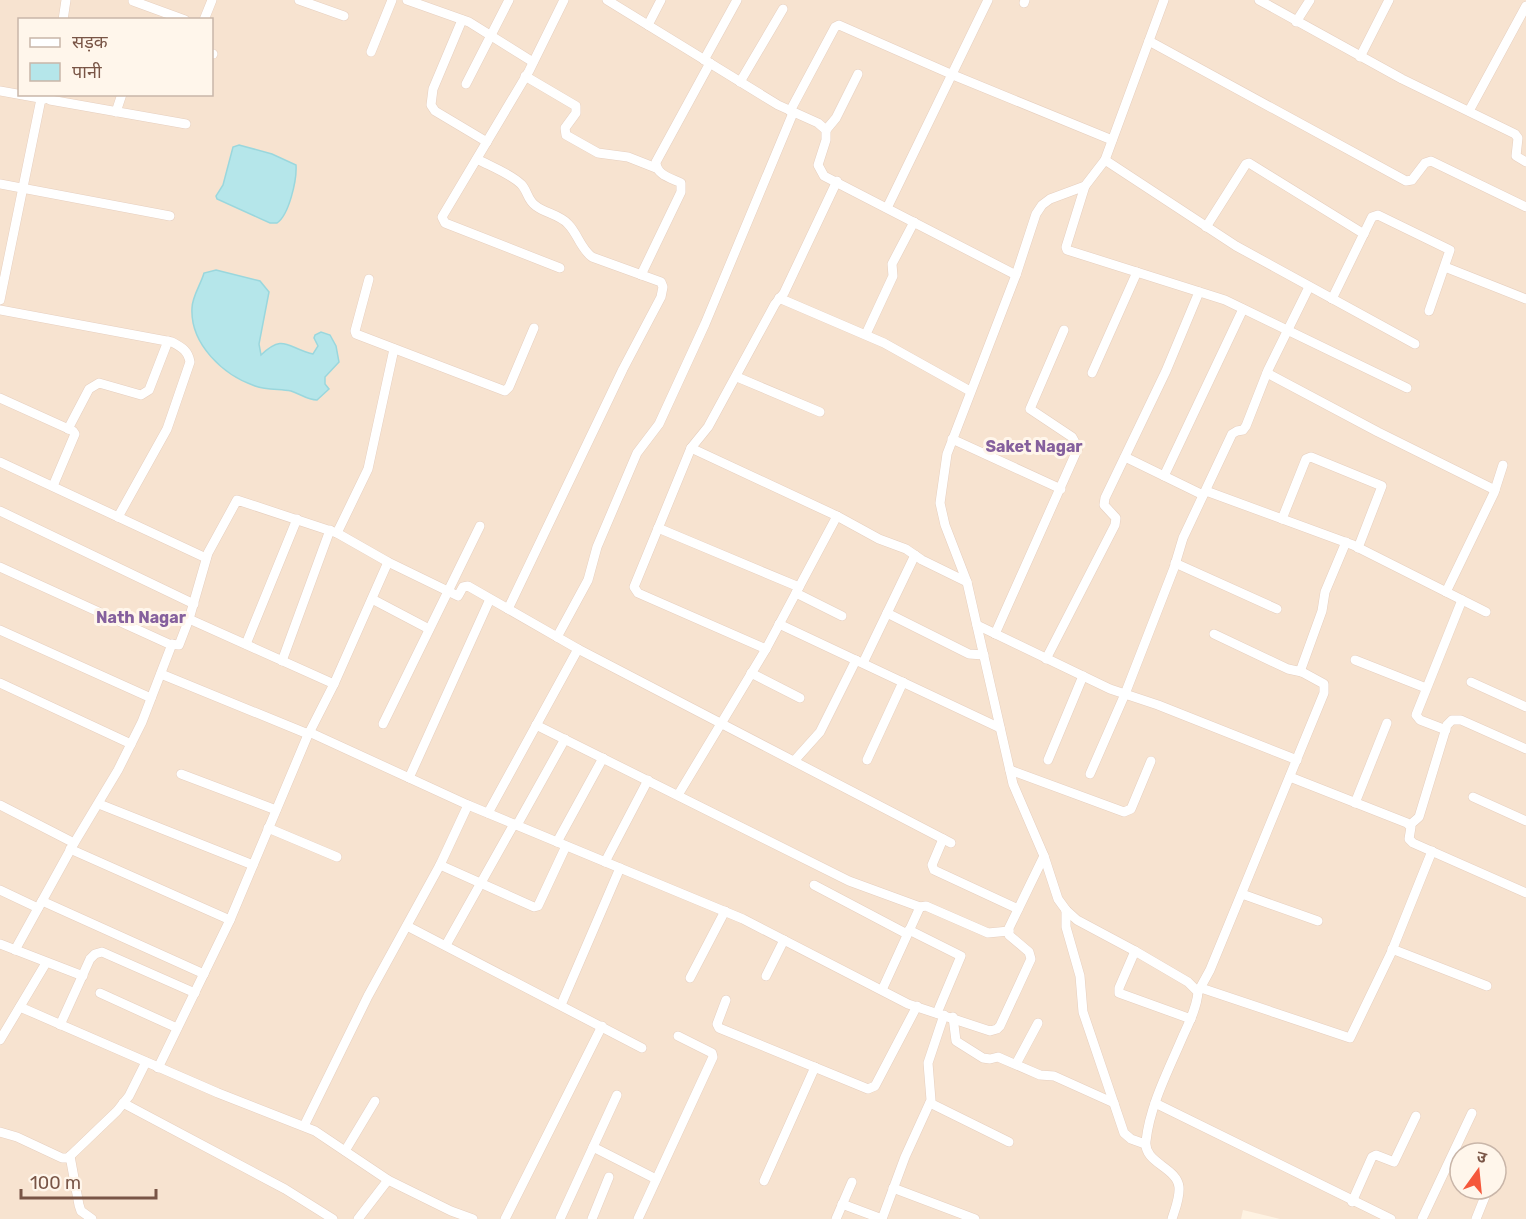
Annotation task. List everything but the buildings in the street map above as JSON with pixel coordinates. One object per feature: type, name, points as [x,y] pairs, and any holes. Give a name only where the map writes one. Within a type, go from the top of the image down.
[{"type":"street","points":[[63,18],[66,0]]},
{"type":"street","points":[[205,18],[212,0]]},
{"type":"street","points":[[299,0],[344,16]]},
{"type":"street","points":[[371,52],[392,0]]},
{"type":"street","points":[[407,0],[462,20],[491,35],[533,62]]},
{"type":"street","points":[[466,84],[509,0]]},
{"type":"street","points":[[560,268],[442,220],[442,217],[533,62],[564,0]]},
{"type":"street","points":[[607,0],[740,82],[826,129]]},
{"type":"street","points":[[648,26],[661,0]]},
{"type":"street","points":[[656,168],[656,162],[737,0]]},
{"type":"street","points":[[888,208],[988,0]]},
{"type":"street","points":[[1164,0],[1105,160],[1085,186],[1066,249],[1199,292],[1243,309],[1407,388]]},
{"type":"street","points":[[1259,0],[1360,57],[1515,134],[1518,143],[1516,156],[1526,162]]},
{"type":"street","points":[[1296,22],[1310,0]]},
{"type":"street","points":[[1360,57],[1389,0]]},
{"type":"street","points":[[133,1],[180,18]]},
{"type":"street","points":[[1469,111],[1526,6]]},
{"type":"street","points":[[740,82],[783,9]]},
{"type":"street","points":[[462,20],[433,89],[431,105],[435,111],[487,142]]},
{"type":"street","points":[[557,637],[588,580],[597,547],[637,453],[659,424],[705,324],[792,112],[835,27],[839,25],[953,75],[1112,140]]},
{"type":"street","points":[[1149,41],[1406,180],[1412,180],[1425,163],[1431,161],[1526,207]]},
{"type":"street","points":[[858,74],[836,118],[826,129],[826,140],[819,170],[824,176],[1016,274]]},
{"type":"street","points":[[525,76],[576,106],[576,113],[565,128],[566,135],[598,153],[628,157],[656,168],[659,172],[681,183],[681,192],[641,275]]},
{"type":"street","points":[[0,91],[18,94]]},
{"type":"street","points":[[117,112],[121,96]]},
{"type":"street","points":[[0,300],[22,189],[47,98],[186,124]]},
{"type":"street","points":[[477,159],[519,182],[534,205],[565,220],[585,252],[592,257],[661,282],[663,287],[661,297],[623,369],[508,609]]},
{"type":"street","points":[[1105,160],[1236,246],[1415,344]]},
{"type":"street","points":[[1206,227],[1246,164],[1249,164],[1364,234]]},
{"type":"street","points":[[766,649],[638,592],[634,587],[635,579],[691,448],[708,427],[737,377],[837,181]]},
{"type":"street","points":[[0,184],[170,216]]},
{"type":"street","points":[[1085,186],[1050,199],[1036,214],[1016,274],[947,454],[940,503],[945,525],[967,582],[1013,784],[1044,856],[1058,899],[1077,920],[1135,951],[1199,990],[1350,1038],[1392,949],[1432,851]]},
{"type":"street","points":[[1332,299],[1374,214],[1449,248],[1450,252],[1429,311]]},
{"type":"street","points":[[866,334],[893,276],[892,264],[914,222]]},
{"type":"street","points":[[1445,267],[1526,299]]},
{"type":"street","points":[[1092,373],[1137,272]]},
{"type":"street","points":[[369,279],[355,331],[359,336],[504,391],[509,387],[534,328]]},
{"type":"street","points":[[1090,774],[1125,694],[1183,538],[1232,434],[1237,430],[1243,430],[1246,426],[1267,373],[1309,287]]},
{"type":"street","points":[[1046,658],[1114,525],[1115,515],[1104,505],[1104,502],[1166,371],[1199,292]]},
{"type":"street","points":[[779,298],[866,334],[970,391]]},
{"type":"street","points":[[1164,476],[1243,309]]},
{"type":"street","points":[[0,310],[168,341],[183,348],[188,354],[190,362],[167,429],[118,516]]},
{"type":"street","points":[[995,634],[1061,489],[1078,445],[1072,437],[1030,409],[1064,330]]},
{"type":"street","points":[[68,429],[89,388],[93,385],[99,383],[141,395],[146,393],[168,341]]},
{"type":"street","points":[[282,661],[334,532],[368,469],[394,349]]},
{"type":"street","points":[[1267,373],[1378,432],[1495,490]]},
{"type":"street","points":[[737,377],[820,412]]},
{"type":"street","points":[[0,398],[75,434],[53,486]]},
{"type":"street","points":[[952,439],[1061,489]]},
{"type":"street","points":[[691,448],[837,516],[879,539],[906,549],[967,582]]},
{"type":"street","points":[[1125,457],[1205,493],[1346,542],[1486,612]]},
{"type":"street","points":[[1282,519],[1306,459],[1311,457],[1382,486],[1358,548]]},
{"type":"street","points":[[0,462],[207,558]]},
{"type":"street","points":[[1446,592],[1495,490],[1503,465]]},
{"type":"street","points":[[0,567],[172,644],[179,645],[207,558],[237,500],[297,519],[334,532],[388,562],[458,596],[463,587],[468,586],[578,649],[947,841],[933,865],[934,870],[1018,909]]},
{"type":"street","points":[[0,511],[194,604]]},
{"type":"street","points":[[678,795],[766,649],[837,516]]},
{"type":"street","points":[[246,644],[297,519]]},
{"type":"street","points":[[382,724],[480,526]]},
{"type":"street","points":[[658,528],[798,590],[842,616]]},
{"type":"street","points":[[1302,672],[1322,610],[1325,592],[1346,542]]},
{"type":"street","points":[[794,761],[820,732],[887,613],[915,555]]},
{"type":"street","points":[[158,1068],[230,920],[309,733],[334,684],[388,562]]},
{"type":"street","points":[[1175,563],[1277,609]]},
{"type":"street","points":[[372,599],[429,629]]},
{"type":"street","points":[[409,778],[490,599]]},
{"type":"street","points":[[1446,730],[1420,720],[1416,715],[1462,600]]},
{"type":"street","points":[[887,613],[969,654],[984,655]]},
{"type":"street","points":[[189,619],[334,684]]},
{"type":"street","points":[[779,624],[1000,728]]},
{"type":"street","points":[[977,625],[1125,694],[1297,760]]},
{"type":"street","points":[[0,630],[151,698]]},
{"type":"street","points":[[1172,1219],[1179,1185],[1176,1179],[1147,1152],[1145,1144],[1155,1104],[1191,1019],[1199,990],[1242,894],[1325,687],[1324,684],[1302,672],[1288,669],[1214,634]]},
{"type":"street","points":[[15,950],[131,744],[172,644]]},
{"type":"street","points":[[488,813],[578,649]]},
{"type":"street","points":[[1355,660],[1426,688]]},
{"type":"street","points":[[751,673],[800,698]]},
{"type":"street","points":[[161,674],[309,733],[468,805],[724,911],[917,1006],[990,1031],[1000,1026],[1030,959],[1029,952],[1009,935],[1009,931],[1044,856]]},
{"type":"street","points":[[1048,760],[1083,676]]},
{"type":"street","points":[[867,760],[903,682]]},
{"type":"street","points":[[1470,682],[1526,707]]},
{"type":"street","points":[[0,683],[131,744]]},
{"type":"street","points":[[1526,749],[1461,720],[1452,720],[1446,730],[1419,817],[1410,825],[1410,841],[1526,893]]},
{"type":"street","points":[[1355,803],[1387,723]]},
{"type":"street","points":[[536,725],[849,881],[920,907],[926,906],[991,934],[1009,931]]},
{"type":"street","points":[[446,945],[565,739]]},
{"type":"street","points":[[440,865],[530,906],[538,906],[562,844],[603,758]]},
{"type":"street","points":[[1010,770],[1124,812],[1131,809],[1151,760]]},
{"type":"street","points":[[180,774],[276,810]]},
{"type":"street","points":[[1290,777],[1410,825]]},
{"type":"street","points":[[605,862],[648,780]]},
{"type":"street","points":[[1473,797],[1526,821]]},
{"type":"street","points":[[99,804],[253,865]]},
{"type":"street","points":[[0,805],[72,846],[230,920]]},
{"type":"street","points":[[304,1126],[368,996],[440,865],[468,805]]},
{"type":"street","points":[[268,828],[337,857]]},
{"type":"street","points":[[561,1005],[620,868]]},
{"type":"street","points":[[814,885],[961,956],[945,1015],[928,1064],[930,1103],[882,1219],[842,1204]]},
{"type":"street","points":[[0,890],[40,904],[204,974]]},
{"type":"street","points":[[1242,894],[1318,921]]},
{"type":"street","points":[[882,990],[920,907]]},
{"type":"street","points":[[1066,910],[1066,927],[1080,976],[1083,1012],[1127,1137],[1145,1144]]},
{"type":"street","points":[[690,978],[724,911]]},
{"type":"street","points":[[407,926],[642,1048]]},
{"type":"street","points":[[766,976],[784,940]]},
{"type":"street","points":[[0,944],[83,976]]},
{"type":"street","points":[[1392,949],[1487,986]]},
{"type":"street","points":[[1135,951],[1119,993],[1191,1019]]},
{"type":"street","points":[[60,1025],[90,959],[102,952],[195,993]]},
{"type":"street","points":[[0,1040],[46,963]]},
{"type":"street","points":[[100,993],[177,1028]]},
{"type":"street","points":[[726,1000],[717,1026],[872,1089],[917,1006]]},
{"type":"street","points":[[20,1007],[218,1094],[304,1126],[322,1135],[388,1180],[451,1211],[473,1219]]},
{"type":"street","points":[[945,1015],[958,1043],[983,1058],[998,1057],[1040,1075],[1054,1076],[1114,1103]]},
{"type":"street","points":[[1016,1064],[1038,1023]]},
{"type":"street","points":[[506,1219],[602,1026]]},
{"type":"street","points":[[638,1219],[712,1057],[712,1053],[678,1036]]},
{"type":"street","points":[[0,1132],[17,1137],[62,1158],[70,1156],[129,1096],[146,1062]]},
{"type":"street","points":[[764,1181],[815,1067]]},
{"type":"street","points":[[560,1219],[617,1095]]},
{"type":"street","points":[[345,1151],[375,1101]]},
{"type":"street","points":[[123,1103],[285,1189],[333,1219]]},
{"type":"street","points":[[930,1103],[1009,1142]]},
{"type":"street","points":[[1155,1104],[1352,1202],[1391,1219]]},
{"type":"street","points":[[1422,1219],[1472,1113]]},
{"type":"street","points":[[1352,1202],[1372,1157],[1376,1155],[1394,1162],[1416,1116]]},
{"type":"street","points":[[593,1147],[656,1179]]},
{"type":"street","points":[[70,1156],[81,1211],[92,1219]]},
{"type":"street","points":[[592,1219],[609,1177]]},
{"type":"street","points":[[364,1217],[388,1180]]},
{"type":"street","points":[[836,1219],[852,1182]]},
{"type":"street","points":[[893,1188],[975,1219]]},
{"type":"street","points":[[1476,1219],[1483,1201]]},
{"type":"shaded area","points":[[0,0],[1526,0],[1526,1219],[1280,1219],[1243,1210],[1241,1219],[0,1219]]},
{"type":"water","points":[[239,145],[272,154],[296,165],[291,197],[285,213],[277,223],[270,223],[217,199],[216,196],[223,185],[233,147]]},
{"type":"water","points":[[216,270],[260,281],[269,292],[259,344],[261,355],[269,348],[281,343],[313,354],[318,346],[315,335],[321,332],[330,335],[336,346],[339,362],[325,377],[325,384],[329,389],[317,400],[291,391],[268,389],[243,381],[220,366],[203,346],[196,334],[193,321],[193,299],[204,273]]},
{"type":"district","name":"Saket Nagar","points":[[1034,446]]},
{"type":"district","name":"Nath Nagar","points":[[141,617]]}]
